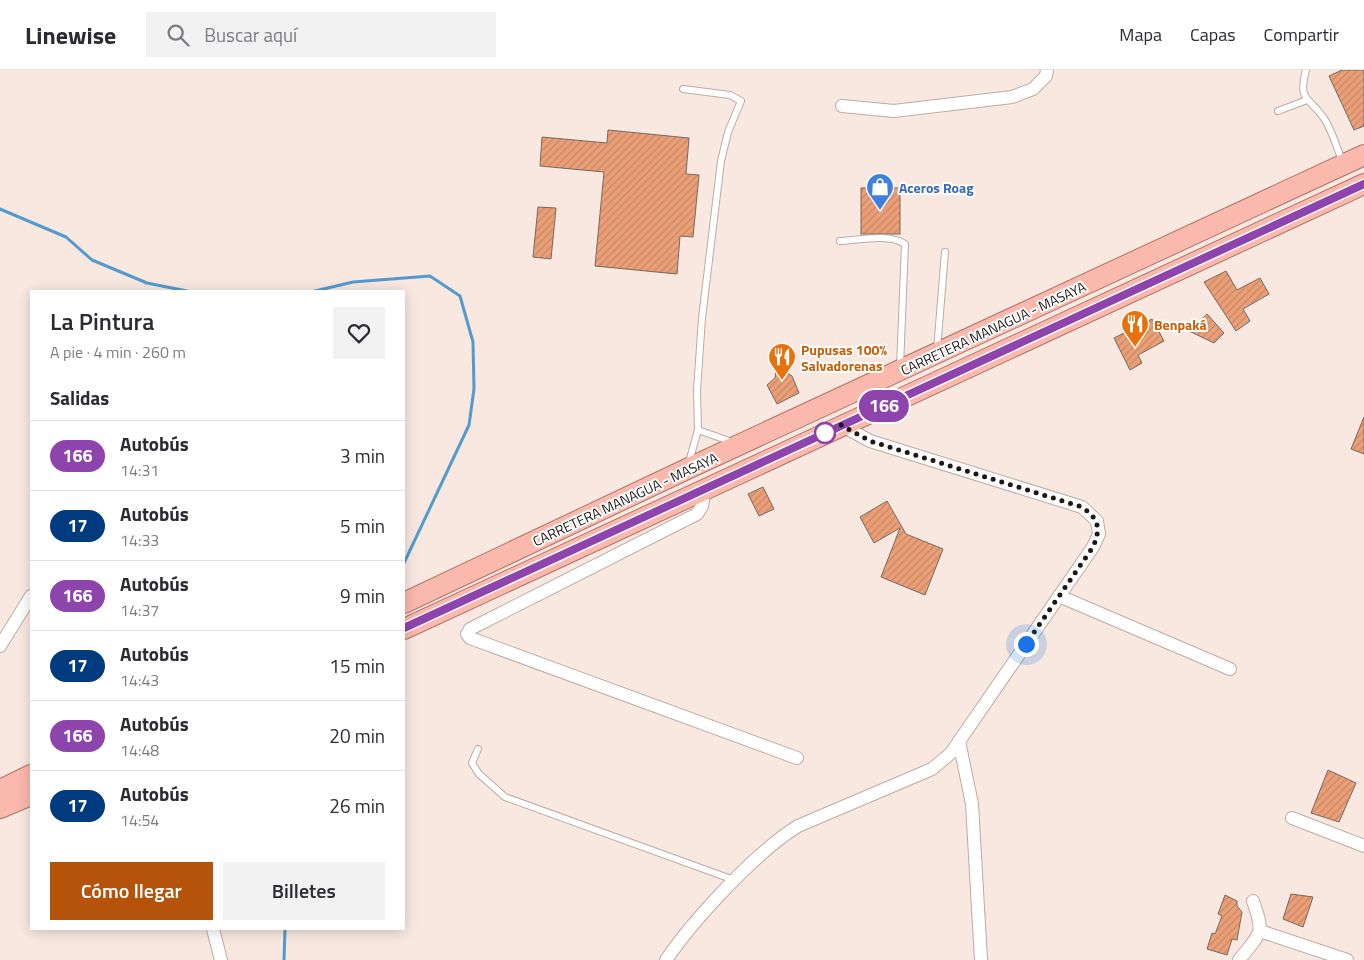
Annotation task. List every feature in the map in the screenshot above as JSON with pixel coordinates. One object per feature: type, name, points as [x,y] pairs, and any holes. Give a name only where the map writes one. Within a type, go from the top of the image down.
[{"type":"highway","name":"CARRETERA MANAGUA - MASAYA","points":[[405,603],[687,469],[1364,155]]},
{"type":"highway","name":"CARRETERA MANAGUA - MASAYA","points":[[405,628],[1364,184]]},
{"type":"highway","points":[[1148,256],[1141,261],[1139,269],[1143,276],[1150,280],[1158,279]]},
{"type":"highway","points":[[1113,273],[1120,272],[1127,276],[1130,283],[1129,290],[1124,295]]},
{"type":"highway","points":[[741,445],[775,442],[814,422],[841,425]]},
{"type":"highway","points":[[635,521],[684,489],[689,479],[687,469]]},
{"type":"highway","points":[[0,790],[30,775]]},
{"type":"highway","points":[[0,808],[30,795]]},
{"type":"street","points":[[842,106],[894,111],[1012,96],[1033,89],[1046,76],[1047,70]]},
{"type":"street","points":[[666,960],[734,880],[783,835],[798,826],[932,769],[951,753],[1093,547],[1099,534],[1099,526],[1093,515],[1082,507],[870,441],[841,425]]},
{"type":"street","points":[[705,488],[702,506],[697,514],[470,629],[467,634],[480,641],[797,758]]},
{"type":"street","points":[[1059,596],[1230,669]]},
{"type":"street","points":[[0,646],[30,598]]},
{"type":"street","points":[[959,740],[972,804],[981,960]]},
{"type":"street","points":[[1292,818],[1364,846]]},
{"type":"street","points":[[1239,960],[1260,931],[1261,924],[1253,900]]},
{"type":"street","points":[[213,930],[221,960]]},
{"type":"street","points":[[1260,931],[1347,960]]},
{"type":"lane","points":[[1306,70],[1303,91],[1306,100],[1323,117],[1343,165]]},
{"type":"lane","points":[[684,89],[730,96],[741,101],[728,132],[721,161],[702,318],[697,390],[698,430],[687,469]]},
{"type":"lane","points":[[1278,111],[1306,100]]},
{"type":"lane","points":[[840,241],[890,239],[900,240],[905,244],[900,371]]},
{"type":"lane","points":[[937,354],[945,252]]},
{"type":"lane","points":[[698,430],[741,445]]},
{"type":"lane","points":[[478,749],[472,763],[479,774],[505,797],[734,880]]},
{"type":"building","points":[[1342,70],[1364,70],[1364,126],[1354,130],[1329,76]]},
{"type":"building","points":[[608,130],[689,138],[686,174],[699,175],[693,237],[680,236],[677,274],[595,266],[604,172],[540,166],[542,137],[607,143]]},
{"type":"building","name":"Aceros Roag","points":[[861,188],[900,188],[900,234],[861,234]]},
{"type":"building","points":[[538,207],[556,208],[551,259],[533,257]]},
{"type":"building","points":[[1226,271],[1237,290],[1260,278],[1269,294],[1243,309],[1250,321],[1236,331],[1204,282]]},
{"type":"building","points":[[1207,314],[1224,333],[1214,343],[1189,331]]},
{"type":"building","name":"Benpaká","points":[[1152,319],[1164,341],[1138,355],[1142,363],[1130,370],[1114,338]]},
{"type":"building","name":"Pupusas 100% Salvadorenas","points":[[778,358],[788,361],[787,373],[792,376],[799,393],[777,404],[767,385],[775,378]]},
{"type":"building","points":[[1364,417],[1364,454],[1351,449]]},
{"type":"building","points":[[763,487],[774,509],[759,516],[748,494]]},
{"type":"building","points":[[887,501],[906,534],[943,549],[925,595],[881,577],[900,528],[874,543],[860,517]]},
{"type":"building","points":[[1328,770],[1356,783],[1339,822],[1311,813]]},
{"type":"building","points":[[1291,894],[1313,897],[1303,927],[1283,919]]},
{"type":"building","points":[[1225,895],[1237,901],[1237,906],[1242,912],[1237,940],[1232,939],[1227,955],[1207,949],[1212,933],[1215,934],[1222,916],[1218,914]]},
{"type":"waterway","points":[[0,209],[66,237],[92,260],[147,283],[182,290]]},
{"type":"waterway","points":[[319,290],[353,282],[430,276],[460,296],[473,342],[474,389],[469,425],[405,561]]},
{"type":"waterway","points":[[284,960],[285,930]]},
{"type":"bus line","name":"166","points":[[405,628],[1364,184]]},
{"type":"place","name":"Aceros Roag","points":[[880,211]]},
{"type":"place","name":"Benpaká","points":[[1135,348]]},
{"type":"place","name":"Pupusas 100% Salvadorenas","points":[[782,381]]},
{"type":"route","points":[[825,433],[841,425],[870,441],[1082,507],[1093,515],[1099,526],[1099,534],[1093,547],[1026,644]]}]
